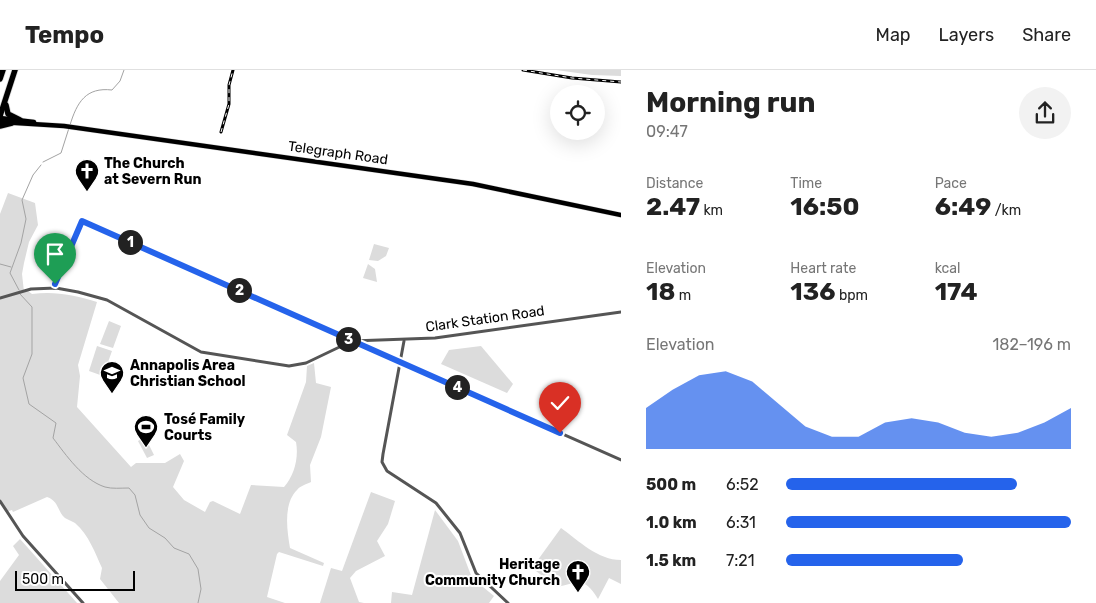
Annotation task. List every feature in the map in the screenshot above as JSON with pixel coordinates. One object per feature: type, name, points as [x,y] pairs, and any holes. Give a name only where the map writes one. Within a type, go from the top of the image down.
[{"type":"highway","points":[[0,79],[3,70]]},
{"type":"highway","points":[[0,117],[15,70]]},
{"type":"highway","points":[[7,98],[7,112],[20,120]]},
{"type":"highway","points":[[0,126],[12,123]]},
{"type":"main road","name":"Telegraph Road","points":[[0,117],[467,183],[621,215]]},
{"type":"main road","name":"Telegraph Road","points":[[0,122],[50,125]]},
{"type":"street","points":[[54,288],[82,221],[621,460]]},
{"type":"street","points":[[0,298],[27,290],[54,288],[78,292],[105,299],[192,348],[216,356],[256,359],[292,366],[309,362],[352,341]]},
{"type":"street","name":"Clark Station Road","points":[[352,341],[404,341],[481,333],[621,312]]},
{"type":"street","points":[[404,341],[383,454],[383,465],[387,471],[436,503],[460,533],[476,573],[508,603]]},
{"type":"street","points":[[0,501],[23,536],[83,603]]},
{"type":"shaded area","points":[[556,70],[621,70],[621,76],[592,75]]},
{"type":"shaded area","points":[[8,193],[35,203],[38,225],[29,242],[24,263],[22,274],[24,292],[28,291],[32,294],[65,294],[97,302],[78,365],[80,376],[77,407],[131,467],[136,463],[165,463],[180,454],[184,461],[173,487],[184,500],[205,512],[210,502],[213,501],[240,514],[251,485],[284,487],[291,478],[295,466],[296,442],[287,435],[306,382],[307,366],[314,363],[316,383],[331,387],[321,437],[310,465],[311,482],[300,487],[293,496],[287,518],[290,548],[324,563],[323,566],[279,552],[277,554],[267,597],[285,603],[119,603],[100,579],[102,568],[88,539],[75,523],[62,515],[54,501],[47,497],[13,512],[12,510],[6,512],[0,501],[0,214]]},
{"type":"shaded area","points":[[374,244],[389,248],[386,256],[378,261],[369,260]]},
{"type":"shaded area","points":[[368,264],[375,269],[377,282],[363,278]]},
{"type":"shaded area","points":[[109,321],[121,326],[113,348],[100,344]]},
{"type":"shaded area","points":[[97,346],[112,351],[103,376],[89,371]]},
{"type":"shaded area","points":[[481,346],[513,384],[507,393],[441,364],[449,350]]},
{"type":"shaded area","name":"Tosé Family Courts","points":[[145,437],[154,455],[147,458],[138,441]]},
{"type":"shaded area","points":[[371,492],[395,501],[388,524],[377,541],[385,556],[356,571],[350,578],[359,602],[364,603],[320,603],[331,568],[342,571]]},
{"type":"shaded area","points":[[435,510],[458,541],[472,578],[494,596],[489,603],[391,603],[392,592],[412,595]]},
{"type":"shaded area","points":[[561,528],[582,544],[604,557],[621,560],[621,584],[609,578],[598,599],[585,584],[576,583],[557,587],[532,568]]},
{"type":"shaded area","points":[[20,539],[77,603],[0,603],[0,581],[19,555],[13,546]]},
{"type":"waterway","points":[[70,125],[76,109],[84,98],[95,91],[112,90],[120,81],[124,70]]},
{"type":"waterway","points":[[43,162],[61,153],[69,128]]},
{"type":"waterway","points":[[19,290],[10,273],[21,243],[26,219],[22,200],[33,175],[41,165]]},
{"type":"waterway","points":[[0,264],[11,267]]},
{"type":"waterway","points":[[20,294],[32,307],[32,354],[23,378],[29,404],[56,423],[53,438],[82,473],[97,484],[105,487],[129,488],[135,495],[140,515],[149,528],[165,538],[174,548],[189,554],[198,569],[201,589],[198,603]]},
{"type":"railway","points":[[221,132],[229,104],[229,85],[233,70]]},
{"type":"railway","points":[[523,70],[572,78],[621,82]]},
{"type":"place","name":"The Church at Severn Run","points":[[87,192]]},
{"type":"place","name":"Annapolis Area Christian School","points":[[112,394]]},
{"type":"place","name":"Tosé Family Courts","points":[[146,448]]},
{"type":"place","name":"Heritage Community Church","points":[[578,593]]},
{"type":"route","points":[[55,284],[82,221],[560,433]]}]
